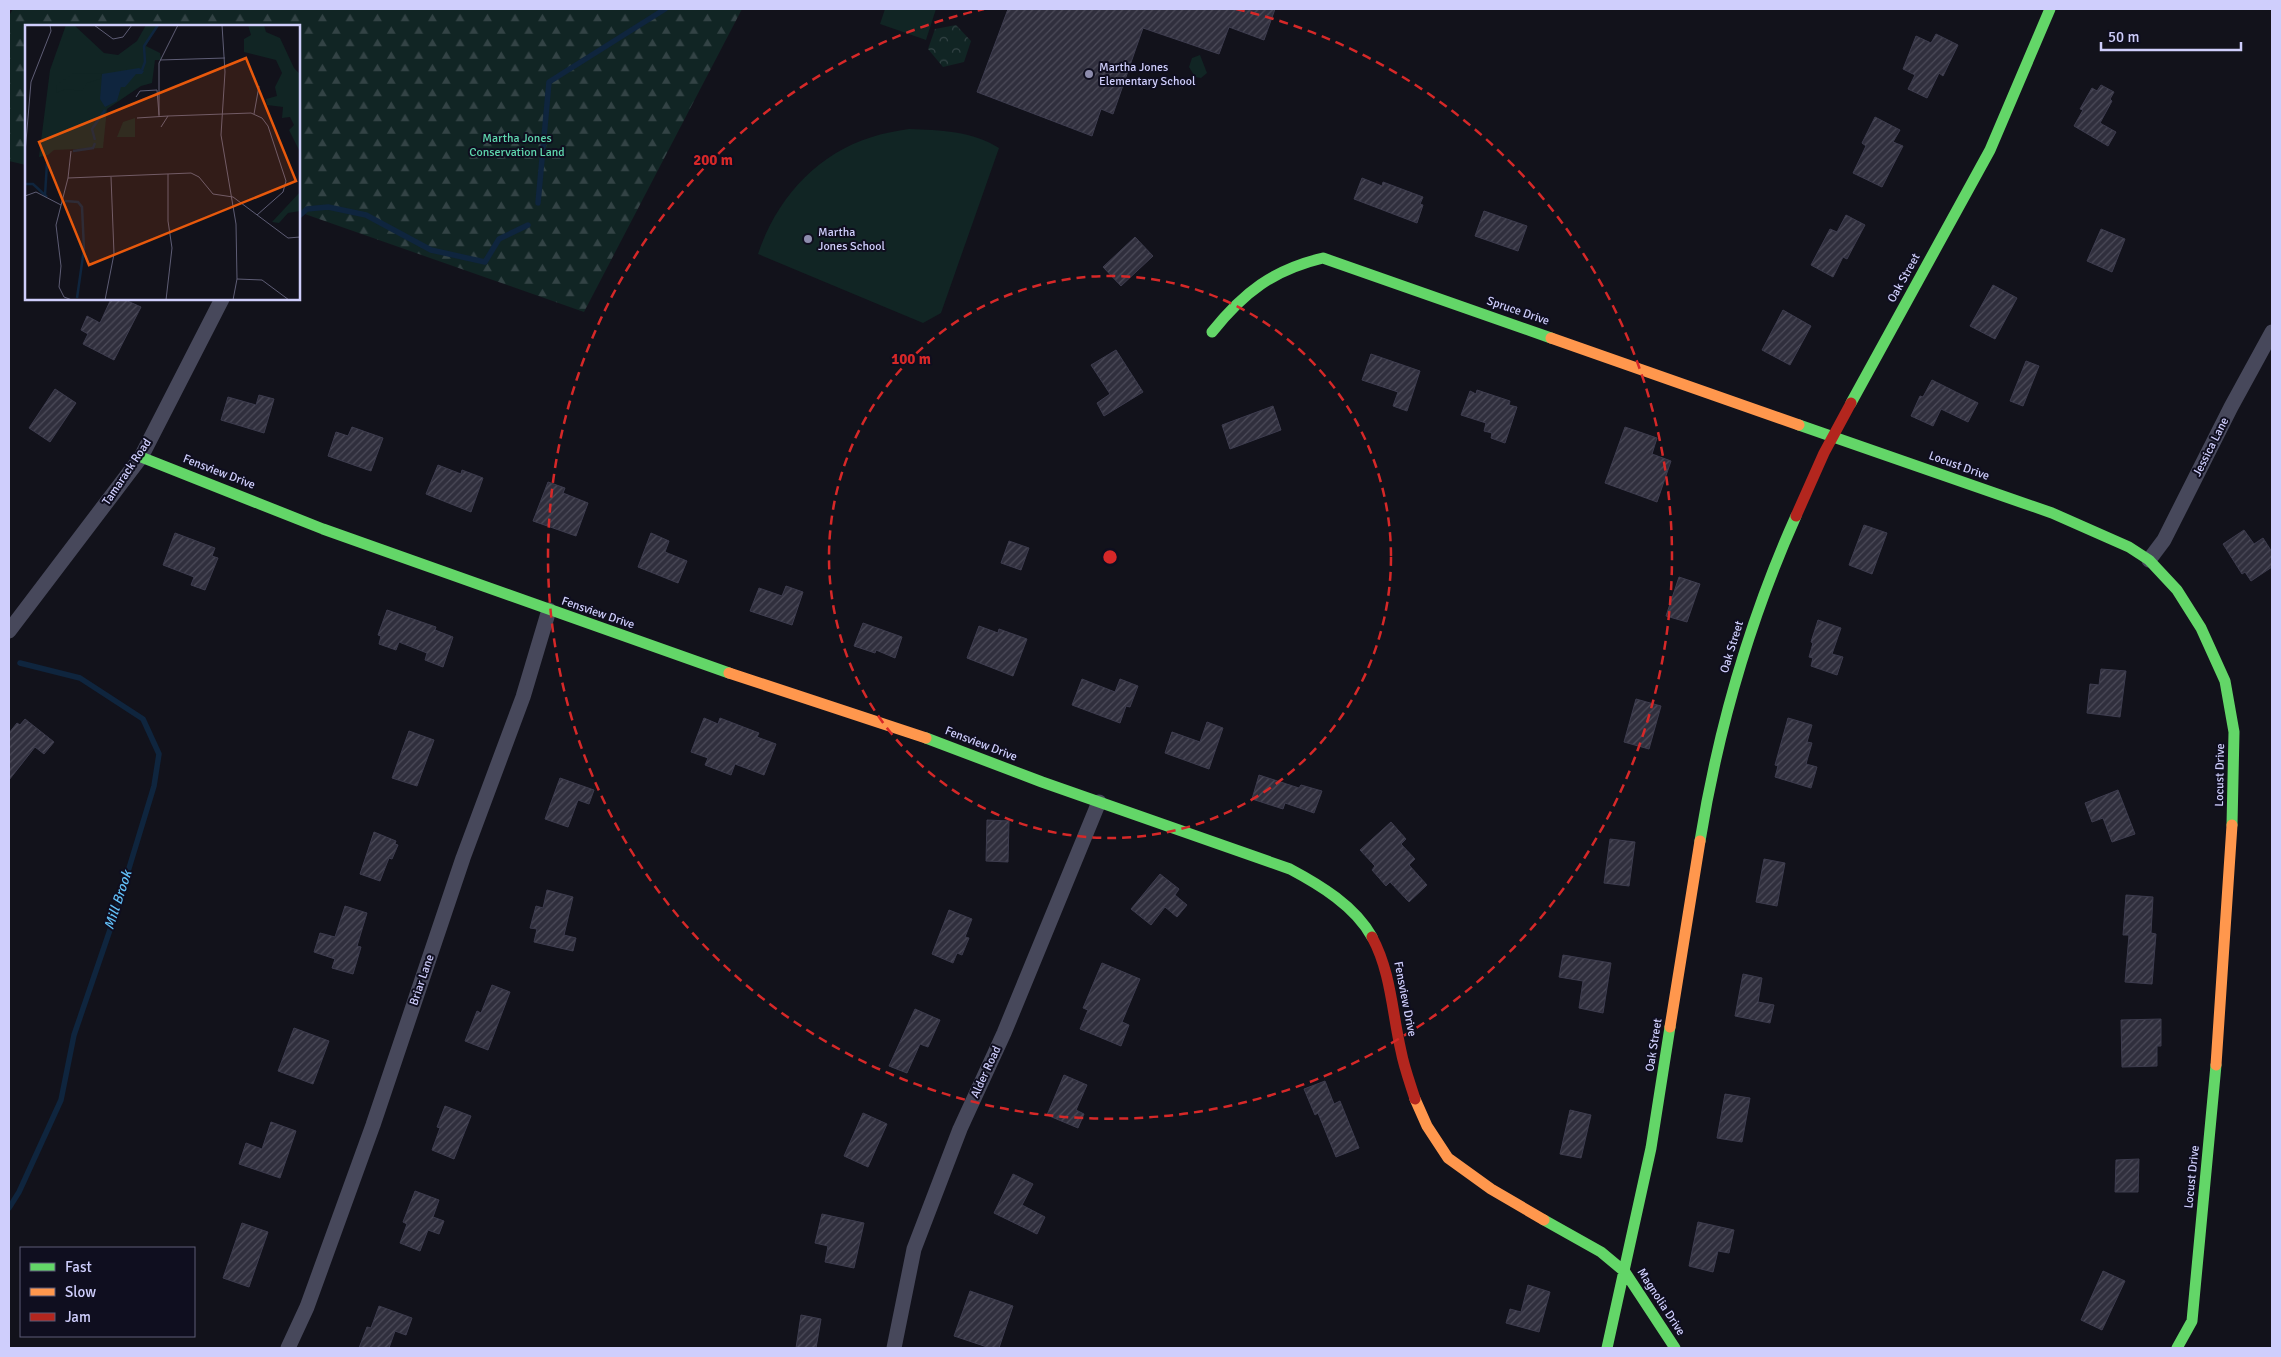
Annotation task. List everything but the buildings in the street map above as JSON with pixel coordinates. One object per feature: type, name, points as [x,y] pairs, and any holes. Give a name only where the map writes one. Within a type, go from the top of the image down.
[{"type":"street","name":"Oak Street","points":[[1607,1348],[1651,1148],[1682,959],[1701,826],[1714,760],[1753,624],[1788,534],[1833,436],[1990,150],[2050,9]]},
{"type":"street","name":"Spruce Drive","points":[[1212,332],[1228,312],[1251,290],[1286,268],[1323,258],[1833,436]]},
{"type":"street","name":"Tamarack Road","points":[[9,631],[141,457],[221,300]]},
{"type":"street","name":"Jessica Lane","points":[[2149,560],[2164,540],[2272,332]]},
{"type":"street","name":"Locust Drive","points":[[1833,436],[2052,514],[2117,540],[2149,560],[2177,590],[2201,628],[2225,681],[2234,732],[2233,809],[2213,1114],[2192,1321],[2177,1348]]},
{"type":"street","name":"Fensview Drive","points":[[141,457],[323,529],[739,677],[897,727],[1099,802],[1290,869],[1317,883],[1364,922],[1381,953],[1390,987],[1401,1052],[1415,1098],[1426,1126],[1448,1158],[1491,1189],[1601,1252],[1624,1272]]},
{"type":"street","name":"Briar Lane","points":[[288,1348],[307,1307],[373,1125],[463,858],[523,697],[549,610]]},
{"type":"street","name":"Alder Road","points":[[894,1348],[914,1249],[960,1129],[1004,1033],[1099,802]]},
{"type":"street","name":"Magnolia Drive","points":[[1624,1272],[1675,1348]]},
{"type":"green space","name":"Martha Jones Conservation Land","points":[[13,9],[742,9],[584,312],[300,212],[300,25],[25,25],[25,165],[9,161],[9,16]]},
{"type":"green space","points":[[885,9],[936,9],[926,40],[880,24]]},
{"type":"green space","points":[[956,25],[971,41],[964,62],[943,67],[928,49],[935,29]]},
{"type":"green space","points":[[1200,55],[1207,73],[1201,78],[1195,77],[1189,67],[1192,58]]},
{"type":"green space","points":[[909,129],[956,132],[989,142],[999,148],[941,313],[923,323],[758,254],[766,234],[787,198],[816,167],[852,145],[890,132]]},
{"type":"waterway","points":[[538,203],[549,82],[665,9]]},
{"type":"waterway","points":[[300,215],[307,209],[328,207],[366,215],[431,250],[485,262],[499,239],[528,225]]},
{"type":"waterway","name":"Mill Brook","points":[[9,1208],[19,1192],[61,1100],[74,1035],[112,924],[154,786],[159,754],[143,719],[80,678],[20,663]]},
{"type":"traffic: fast","points":[[1851,403],[1990,150],[2050,9]]},
{"type":"traffic: fast","points":[[1212,332],[1236,305],[1261,284],[1289,269],[1323,258],[1551,338]]},
{"type":"traffic: fast","points":[[1799,425],[2052,513],[2129,547],[2149,560],[2177,590],[2201,628],[2225,681],[2234,732],[2232,825]]},
{"type":"traffic: fast","points":[[141,457],[323,529],[729,673]]},
{"type":"traffic: fast","points":[[1700,841],[1716,758],[1750,635],[1779,555],[1796,516]]},
{"type":"traffic: fast","points":[[926,738],[1042,782],[1290,869],[1336,897],[1356,916],[1372,937]]},
{"type":"traffic: fast","points":[[1607,1348],[1651,1148],[1670,1027]]},
{"type":"traffic: fast","points":[[2177,1348],[2192,1321],[2216,1065]]},
{"type":"traffic: fast","points":[[1544,1220],[1601,1252],[1625,1272],[1675,1348]]},
{"type":"traffic: slow","points":[[1551,338],[1799,425]]},
{"type":"traffic: slow","points":[[729,673],[926,738]]},
{"type":"traffic: slow","points":[[2216,1065],[2232,825]]},
{"type":"traffic: slow","points":[[1670,1027],[1700,841]]},
{"type":"traffic: slow","points":[[1415,1099],[1427,1126],[1448,1158],[1491,1189],[1544,1220]]},
{"type":"traffic: jam","points":[[1796,516],[1824,453],[1851,403]]},
{"type":"traffic: jam","points":[[1372,937],[1387,978],[1402,1057],[1415,1099]]},
{"type":"place","name":"Martha Jones Elementary School","points":[[1089,74]]},
{"type":"place","name":"Martha Jones School","points":[[808,239]]}]
